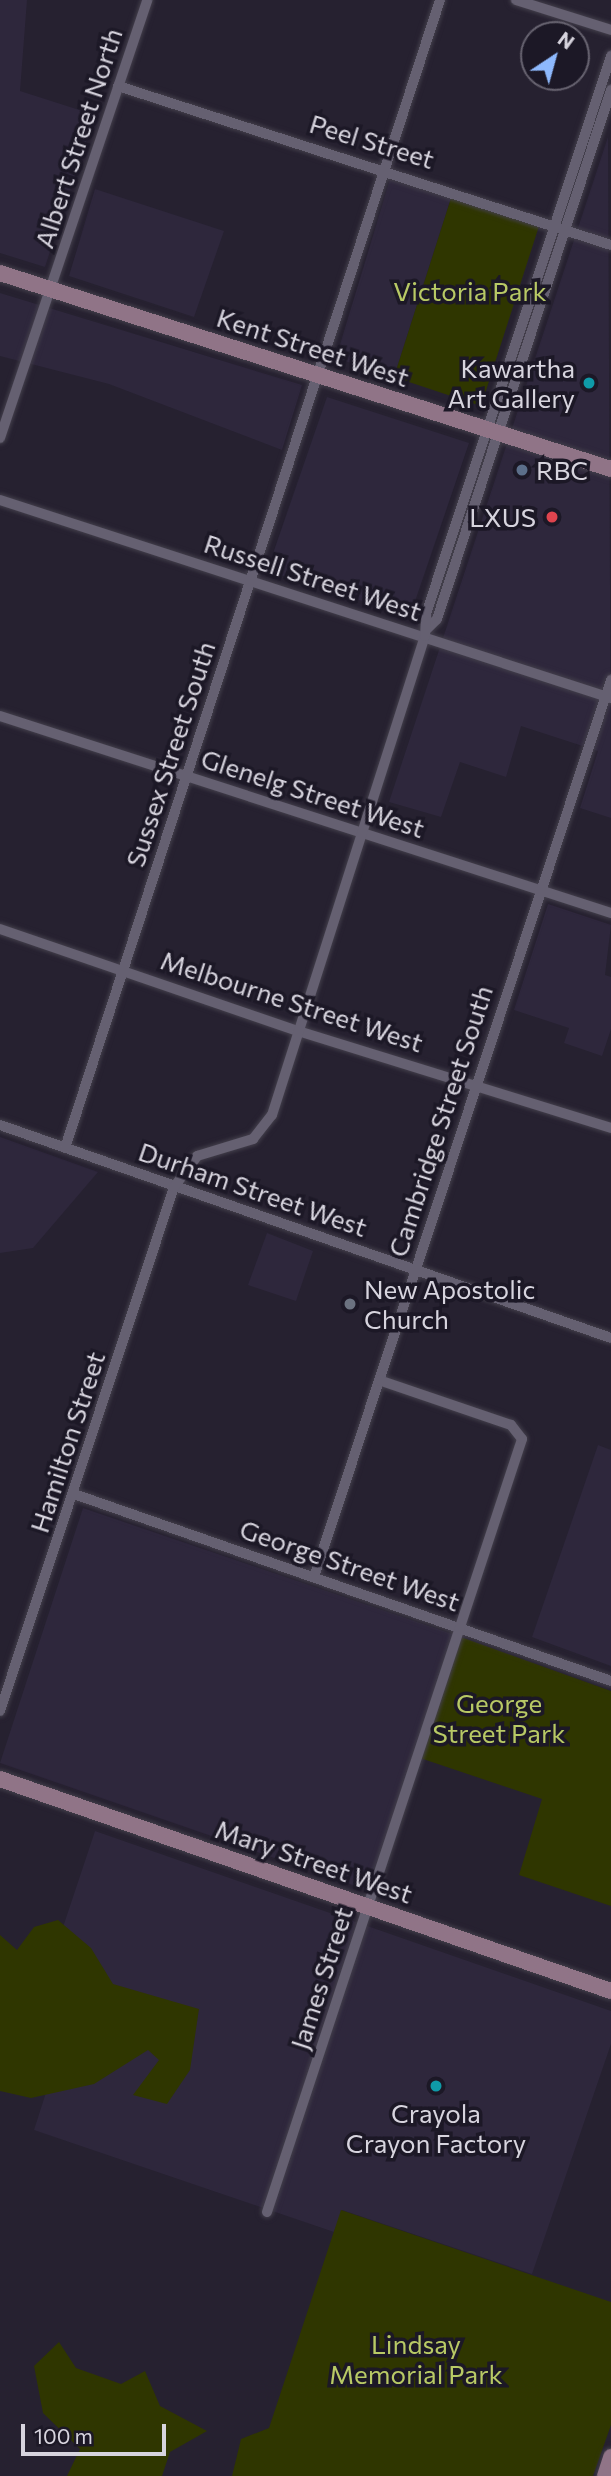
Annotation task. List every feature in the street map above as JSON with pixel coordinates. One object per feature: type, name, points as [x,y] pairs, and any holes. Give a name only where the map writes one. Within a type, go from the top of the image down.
[{"type":"main road","name":"Kent Street West","points":[[0,273],[611,469]]},
{"type":"main road","name":"Mary Street West","points":[[0,1779],[369,1905],[611,1992]]},
{"type":"main road","points":[[605,2476],[611,2457]]},
{"type":"street","name":"Albert Street North","points":[[0,438],[52,290],[147,0]]},
{"type":"street","name":"Sussex Street South","points":[[65,1148],[440,0]]},
{"type":"street","points":[[516,0],[611,30]]},
{"type":"street","points":[[588,141],[611,56]]},
{"type":"street","name":"Peel Street","points":[[118,86],[385,168],[611,244]]},
{"type":"street","points":[[588,141],[611,90]]},
{"type":"street","name":"Hamilton Street","points":[[0,1711],[174,1187],[197,1156],[259,1133],[272,1115],[426,632],[426,614],[491,431],[588,141]]},
{"type":"street","name":"Russell Street West","points":[[0,500],[250,581],[426,632],[608,697]]},
{"type":"street","name":"Cambridge Street South","points":[[314,1577],[539,892],[608,697],[611,680]]},
{"type":"street","name":"Glenelg Street West","points":[[0,716],[539,892],[611,913]]},
{"type":"street","name":"Melbourne Street West","points":[[0,929],[298,1031],[611,1128]]},
{"type":"street","name":"Durham Street West","points":[[0,1125],[611,1338]]},
{"type":"street","name":"James Street","points":[[267,2213],[522,1439],[511,1426],[379,1380]]},
{"type":"street","name":"George Street West","points":[[74,1494],[611,1681]]},
{"type":"shaded area","points":[[0,0],[27,0],[20,91],[95,115],[45,267],[0,253]]},
{"type":"shaded area","points":[[608,137],[611,818],[580,808],[598,751],[521,726],[506,777],[460,762],[441,817],[389,802]]},
{"type":"shaded area","points":[[391,176],[452,195],[394,377],[336,358]]},
{"type":"shaded area","points":[[95,189],[224,231],[194,317],[69,276]]},
{"type":"shaded area","points":[[0,293],[302,385],[282,450],[109,384],[0,356]]},
{"type":"shaded area","points":[[327,397],[469,443],[410,616],[267,571]]},
{"type":"shaded area","points":[[548,904],[611,925],[605,975],[611,977],[611,1029],[602,1056],[564,1043],[569,1028],[514,1010]]},
{"type":"shaded area","points":[[0,1137],[98,1172],[33,1248],[0,1253]]},
{"type":"shaded area","points":[[267,1233],[313,1251],[296,1301],[248,1285]]},
{"type":"shaded area","points":[[598,1445],[611,1450],[611,1666],[532,1637]]},
{"type":"shaded area","points":[[83,1508],[458,1636],[367,1890],[0,1763]]},
{"type":"shaded area","points":[[95,1831],[611,2011],[611,2044],[532,2274],[342,2210],[334,2232],[34,2130],[84,1974],[51,1963]]},
{"type":"green space","name":"Victoria Park","points":[[452,195],[540,223],[481,406],[394,377]]},
{"type":"green space","name":"George Street Park","points":[[458,1636],[611,1691],[611,1906],[519,1875],[542,1799],[417,1757]]},
{"type":"green space","points":[[58,1920],[91,1948],[113,1984],[199,2009],[190,2070],[167,2104],[133,2095],[159,2060],[148,2050],[94,2084],[31,2098],[0,2091],[0,1935],[17,1950],[34,1927]]},
{"type":"green space","name":"Lindsay Memorial Park","points":[[341,2210],[611,2302],[611,2425],[593,2476],[232,2476],[241,2439],[269,2428]]},
{"type":"green space","points":[[59,2342],[76,2368],[121,2384],[145,2371],[160,2406],[207,2431],[170,2452],[162,2476],[67,2476],[80,2449],[43,2413],[34,2366]]},
{"type":"place","name":"Kawartha Art Gallery","points":[[589,383]]},
{"type":"place","name":"RBC","points":[[522,470]]},
{"type":"place","name":"LXUS","points":[[552,517]]},
{"type":"place","name":"New Apostolic Church","points":[[350,1304]]},
{"type":"place","name":"Crayola Crayon Factory","points":[[436,2086]]}]
